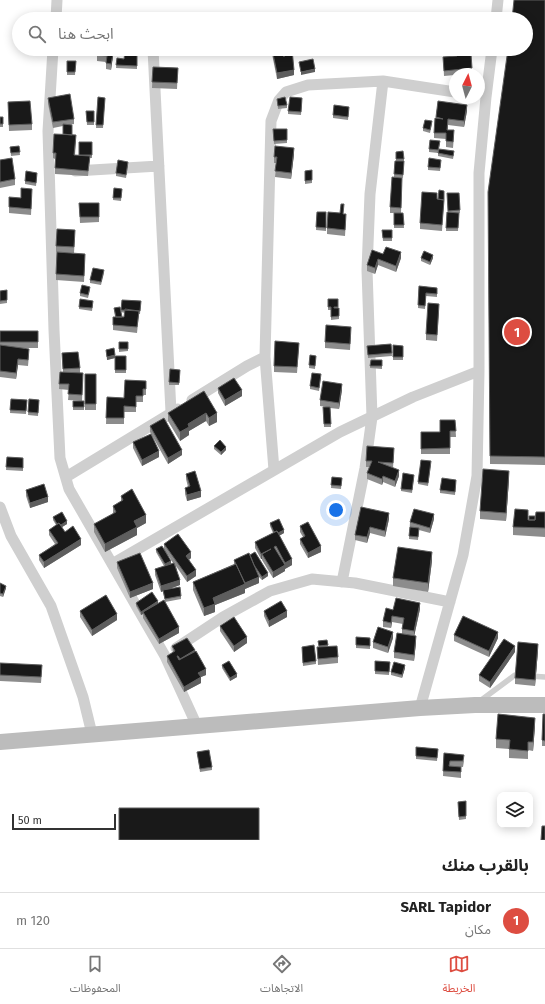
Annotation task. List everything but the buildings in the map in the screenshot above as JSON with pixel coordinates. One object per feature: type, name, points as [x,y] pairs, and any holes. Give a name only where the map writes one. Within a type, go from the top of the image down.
[{"type":"main road","points":[[0,742],[420,708],[475,705],[545,706]]},
{"type":"street","points":[[56,12],[57,0]]},
{"type":"street","points":[[497,12],[498,0]]},
{"type":"street","points":[[53,56],[48,131],[57,172],[54,330],[60,458],[69,489],[165,656],[197,726]]},
{"type":"street","points":[[153,56],[172,412]]},
{"type":"street","points":[[485,86],[491,56]]},
{"type":"street","points":[[274,470],[264,357],[271,121],[279,100],[286,92],[308,85],[383,81],[449,91]]},
{"type":"street","points":[[342,582],[365,468],[372,417],[367,270],[370,194],[383,81]]},
{"type":"street","points":[[420,708],[463,555],[477,476],[480,173],[483,104]]},
{"type":"street","points":[[57,172],[160,166]]},
{"type":"street","points":[[66,477],[264,357]]},
{"type":"street","points":[[112,564],[340,432],[413,397],[478,370]]},
{"type":"street","points":[[0,507],[11,536],[51,606],[83,696],[92,734]]},
{"type":"street","points":[[165,656],[223,617],[270,591],[312,579],[355,583],[450,602]]},
{"type":"lane","points":[[475,705],[515,675],[545,677]]},
{"type":"place","name":"SARL Tapidor","points":[[517,332]]}]
